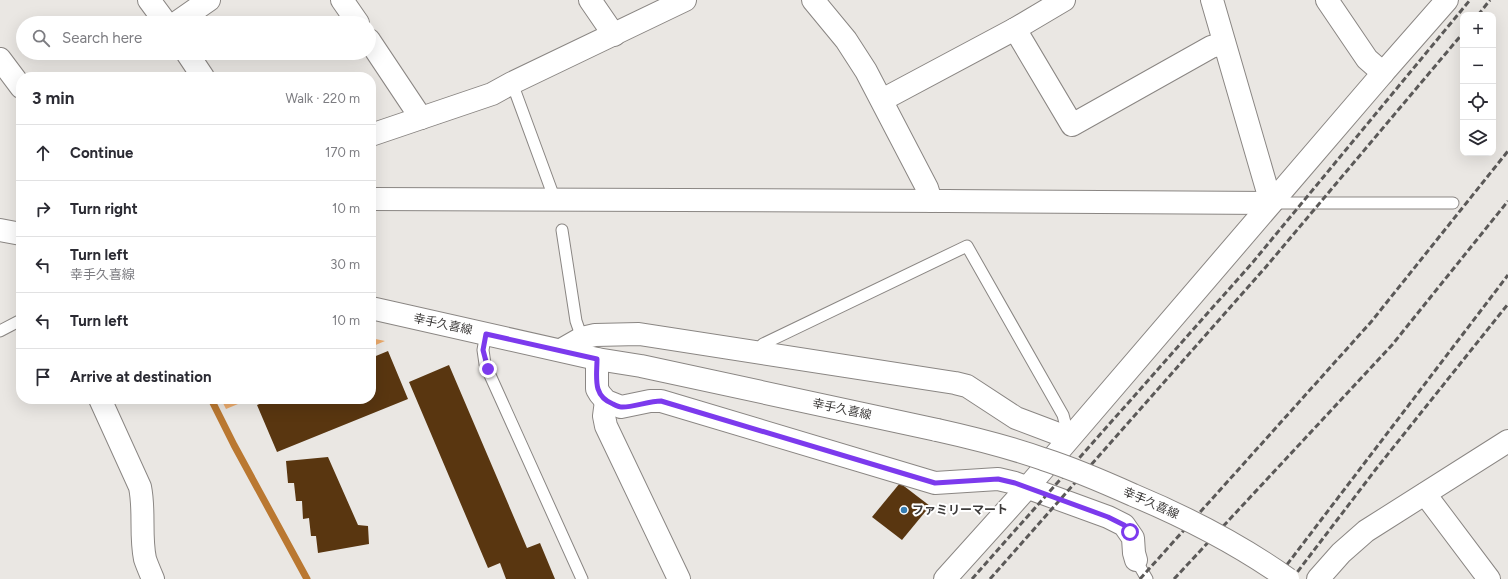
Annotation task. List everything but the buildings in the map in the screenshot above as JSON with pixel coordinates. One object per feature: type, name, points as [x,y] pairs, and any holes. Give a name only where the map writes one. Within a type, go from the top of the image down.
[{"type":"street","points":[[149,0],[161,16]]},
{"type":"street","points":[[186,16],[209,0]]},
{"type":"street","points":[[342,0],[353,16]]},
{"type":"street","points":[[590,0],[614,35]]},
{"type":"street","points":[[376,133],[492,94],[685,0]]},
{"type":"street","points":[[813,0],[846,40],[866,70],[927,188],[931,201]]},
{"type":"street","points":[[882,100],[1015,29],[1064,0]]},
{"type":"street","points":[[1212,0],[1271,203]]},
{"type":"street","points":[[1327,0],[1367,58],[1383,73]]},
{"type":"street","points":[[945,579],[1027,488],[1447,0]]},
{"type":"street","points":[[1015,29],[1072,125],[1212,46],[1224,43]]},
{"type":"street","points":[[376,50],[421,118]]},
{"type":"street","points":[[0,59],[16,80]]},
{"type":"street","points":[[192,60],[200,72]]},
{"type":"street","points":[[376,199],[1271,203]]},
{"type":"street","points":[[0,230],[16,233]]},
{"type":"street","name":"幸手久喜線","points":[[376,309],[597,359],[641,366],[997,444],[1044,459],[1102,481],[1158,506],[1202,527],[1253,556],[1288,579]]},
{"type":"street","points":[[561,350],[582,338],[595,335],[639,334],[955,383],[966,386],[1016,418],[1070,438]]},
{"type":"street","points":[[597,359],[597,389],[606,401],[621,407],[650,401],[661,401],[935,483],[998,479],[1108,517],[1124,525],[1133,538],[1136,560]]},
{"type":"street","points":[[606,401],[604,416],[606,426],[679,579]]},
{"type":"street","points":[[102,404],[140,488],[145,559],[153,579]]},
{"type":"street","points":[[1327,576],[1340,552],[1366,531],[1508,441]]},
{"type":"street","points":[[1425,494],[1489,579]]},
{"type":"lane","points":[[512,83],[555,200]]},
{"type":"lane","points":[[1271,203],[1453,204]]},
{"type":"lane","points":[[562,230],[576,322],[582,338]]},
{"type":"lane","points":[[756,353],[763,344],[967,246],[1063,415],[1070,438]]},
{"type":"lane","points":[[0,331],[16,323]]},
{"type":"lane","points":[[486,334],[483,350],[486,364],[582,579]]},
{"type":"lane","points":[[1136,560],[1146,579]]},
{"type":"shaded area","points":[[376,339],[385,341],[376,345]]},
{"type":"shaded area","points":[[224,404],[238,404],[226,409]]},
{"type":"waterway","points":[[214,404],[234,445],[307,579]]},
{"type":"railway","points":[[972,579],[1253,262],[1470,0]]},
{"type":"railway","points":[[1480,12],[1490,0]]},
{"type":"railway","points":[[990,579],[1265,268],[1460,37]]},
{"type":"railway","points":[[1140,579],[1371,322],[1508,151]]},
{"type":"railway","points":[[1174,579],[1392,345],[1508,201]]},
{"type":"railway","points":[[1276,579],[1508,275]]},
{"type":"railway","points":[[1292,579],[1376,469],[1508,304]]},
{"type":"place","name":"ファミリーマート","points":[[904,510]]},
{"type":"route","points":[[488,369],[483,350],[486,334],[597,359],[597,389],[606,401],[621,407],[650,401],[661,401],[935,483],[998,479],[1015,483],[1108,517],[1124,525],[1130,532]]}]
